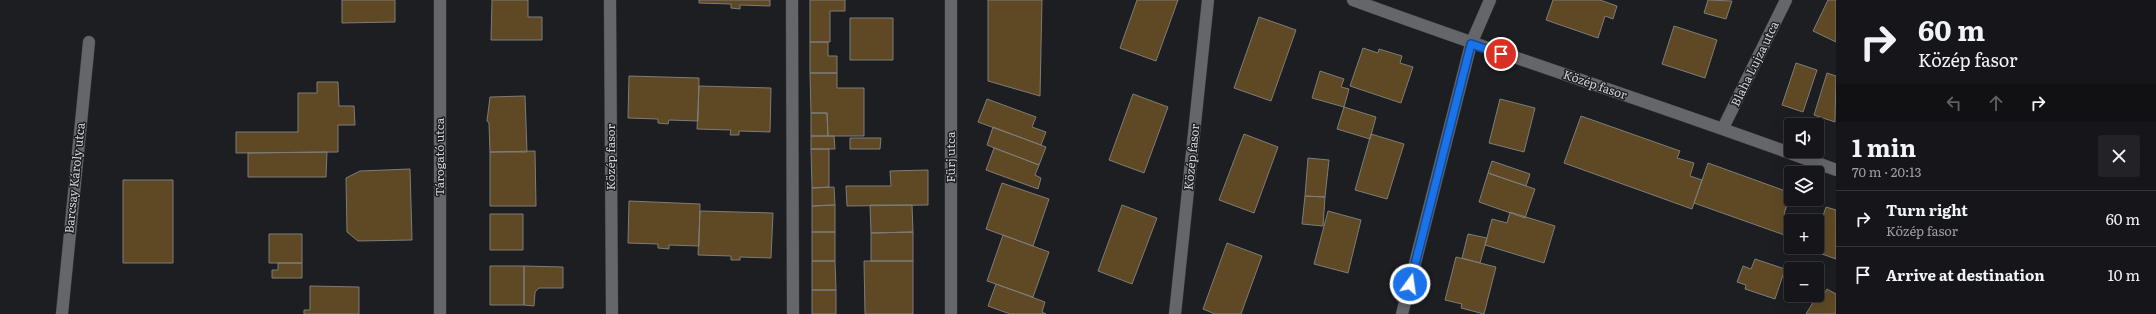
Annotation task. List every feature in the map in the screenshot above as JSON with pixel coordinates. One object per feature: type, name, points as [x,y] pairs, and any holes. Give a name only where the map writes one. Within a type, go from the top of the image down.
[{"type":"street","name":"Tárogató utca","points":[[440,0],[440,314]]},
{"type":"street","name":"Közép fasor","points":[[610,0],[612,314]]},
{"type":"street","points":[[792,0],[793,314]]},
{"type":"street","name":"Fürj utca","points":[[951,0],[951,314]]},
{"type":"street","name":"Közép fasor","points":[[1175,314],[1208,0]]},
{"type":"street","name":"Közép fasor","points":[[1353,0],[1471,44],[1723,128],[1836,170]]},
{"type":"street","points":[[1402,314],[1471,44],[1490,0]]},
{"type":"street","name":"Blaha Lujza utca","points":[[1723,128],[1786,0]]},
{"type":"street","name":"Barcsay Károly utca","points":[[62,314],[89,42]]},
{"type":"building","points":[[342,0],[395,0],[395,22],[342,23]]},
{"type":"building","points":[[492,0],[528,0],[528,17],[542,17],[542,40],[491,40]]},
{"type":"building","points":[[699,0],[770,0],[770,6],[740,5],[740,9],[731,8],[731,4],[699,3]]},
{"type":"building","points":[[810,0],[845,0],[845,11],[830,11],[830,42],[810,42]]},
{"type":"building","points":[[988,0],[1042,0],[1040,96],[988,81]]},
{"type":"building","points":[[1137,0],[1178,0],[1156,61],[1120,48]]},
{"type":"building","points":[[1553,0],[1600,0],[1617,6],[1613,19],[1605,16],[1598,38],[1546,20]]},
{"type":"building","points":[[1708,0],[1732,1],[1726,19],[1704,13]]},
{"type":"building","points":[[1828,0],[1836,0],[1836,42],[1813,31]]},
{"type":"building","points":[[1259,17],[1296,30],[1271,101],[1234,88]]},
{"type":"building","points":[[850,18],[893,18],[893,60],[850,60]]},
{"type":"building","points":[[1674,26],[1717,40],[1705,78],[1662,64]]},
{"type":"building","points":[[810,42],[828,42],[828,56],[837,56],[837,73],[810,73]]},
{"type":"building","points":[[1363,48],[1378,53],[1379,49],[1402,56],[1400,63],[1413,67],[1401,103],[1350,86]]},
{"type":"building","points":[[1796,63],[1817,70],[1803,112],[1782,105]]},
{"type":"building","points":[[1320,71],[1344,79],[1341,87],[1349,89],[1344,107],[1312,98]]},
{"type":"building","points":[[810,73],[837,73],[837,88],[864,88],[864,136],[828,136],[827,113],[811,113]]},
{"type":"building","points":[[1827,73],[1836,76],[1835,122],[1814,115]]},
{"type":"building","points":[[629,76],[699,78],[698,121],[669,120],[668,124],[658,123],[658,119],[628,118]]},
{"type":"building","points":[[317,82],[338,82],[339,106],[354,106],[355,125],[338,125],[338,152],[236,153],[236,132],[298,132],[298,93],[317,93]]},
{"type":"building","points":[[699,86],[771,88],[770,132],[739,131],[739,135],[730,135],[731,130],[697,129]]},
{"type":"building","points":[[1133,94],[1168,107],[1144,173],[1109,160]]},
{"type":"building","points":[[525,96],[527,152],[490,152],[489,123],[487,121],[490,97]]},
{"type":"building","points":[[987,99],[1036,117],[1032,127],[1046,132],[1041,145],[978,122]]},
{"type":"building","points":[[1500,99],[1535,108],[1524,152],[1489,143]]},
{"type":"building","points":[[1344,107],[1376,117],[1370,139],[1337,129]]},
{"type":"building","points":[[811,113],[827,113],[828,136],[811,136]]},
{"type":"building","points":[[1581,116],[1680,151],[1677,158],[1694,163],[1690,176],[1702,180],[1692,209],[1564,163]]},
{"type":"building","points":[[993,127],[1046,147],[1039,165],[987,145]]},
{"type":"building","points":[[1244,134],[1278,147],[1254,213],[1219,200]]},
{"type":"building","points":[[1371,134],[1404,144],[1387,199],[1355,190]]},
{"type":"building","points":[[811,136],[834,136],[835,149],[811,149]]},
{"type":"building","points":[[850,138],[881,138],[880,149],[850,149]]},
{"type":"building","points":[[994,148],[1039,165],[1035,175],[1041,178],[1038,189],[986,170]]},
{"type":"building","points":[[811,149],[829,149],[829,187],[812,188]]},
{"type":"building","points":[[535,151],[536,206],[490,206],[490,152]]},
{"type":"building","points":[[327,152],[326,177],[248,177],[248,153]]},
{"type":"building","points":[[1308,158],[1329,160],[1325,197],[1305,196]]},
{"type":"building","points":[[1492,161],[1530,174],[1526,186],[1488,173]]},
{"type":"building","points":[[1708,163],[1784,190],[1784,206],[1787,206],[1784,214],[1784,235],[1694,203]]},
{"type":"building","points":[[410,169],[412,240],[358,241],[347,232],[346,178],[360,171]]},
{"type":"building","points":[[928,170],[928,205],[847,206],[846,186],[891,186],[890,171]]},
{"type":"building","points":[[1488,173],[1535,189],[1525,218],[1479,202]]},
{"type":"building","points":[[123,180],[173,180],[173,263],[123,263]]},
{"type":"building","points":[[1002,183],[1049,199],[1033,246],[986,229]]},
{"type":"building","points":[[834,187],[835,205],[812,206],[812,188]]},
{"type":"building","points":[[1305,196],[1325,197],[1323,226],[1302,224]]},
{"type":"building","points":[[629,201],[700,204],[699,246],[669,245],[669,249],[658,248],[658,244],[628,243]]},
{"type":"building","points":[[835,205],[835,232],[812,232],[812,206]]},
{"type":"building","points":[[870,205],[912,205],[913,232],[871,233]]},
{"type":"building","points":[[1122,205],[1157,218],[1132,284],[1098,271]]},
{"type":"building","points":[[1826,207],[1836,210],[1836,259],[1822,254],[1824,254],[1824,214]]},
{"type":"building","points":[[700,211],[773,213],[771,258],[740,257],[740,260],[731,260],[731,256],[698,255]]},
{"type":"building","points":[[1328,211],[1361,220],[1348,273],[1314,264]]},
{"type":"building","points":[[1510,212],[1555,226],[1544,263],[1485,245],[1492,219],[1507,223]]},
{"type":"building","points":[[490,214],[523,214],[523,250],[490,250]]},
{"type":"building","points":[[812,232],[835,232],[835,261],[812,261]]},
{"type":"building","points":[[913,232],[913,261],[871,261],[871,233]]},
{"type":"building","points":[[269,234],[302,234],[302,263],[269,263]]},
{"type":"building","points":[[1468,234],[1487,238],[1480,263],[1462,258]]},
{"type":"building","points":[[1003,235],[1049,252],[1033,297],[987,281]]},
{"type":"building","points":[[1227,243],[1262,256],[1241,314],[1215,314],[1203,309]]},
{"type":"building","points":[[1456,257],[1496,267],[1484,314],[1461,308],[1462,304],[1445,300]]},
{"type":"building","points":[[1755,259],[1784,269],[1775,299],[1745,289],[1746,285],[1737,282],[1743,266],[1751,269]]},
{"type":"building","points":[[812,261],[835,261],[836,290],[812,290]]},
{"type":"building","points":[[864,261],[913,261],[913,314],[865,314]]},
{"type":"building","points":[[278,263],[302,263],[302,278],[272,278],[272,270],[278,270]]},
{"type":"building","points":[[490,266],[524,266],[524,305],[490,305]]},
{"type":"building","points":[[524,266],[563,267],[563,288],[539,288],[535,292],[534,306],[524,305]]},
{"type":"building","points":[[996,284],[1045,302],[1042,312],[1046,314],[1010,314],[988,306]]},
{"type":"building","points":[[310,286],[359,287],[359,314],[304,314],[304,310],[310,310]]},
{"type":"building","points":[[1827,289],[1836,294],[1836,314],[1806,314],[1813,302],[1824,302],[1824,295]]},
{"type":"building","points":[[812,290],[836,290],[836,314],[812,314]]},
{"type":"route","points":[[1410,284],[1471,44],[1501,54]]}]
